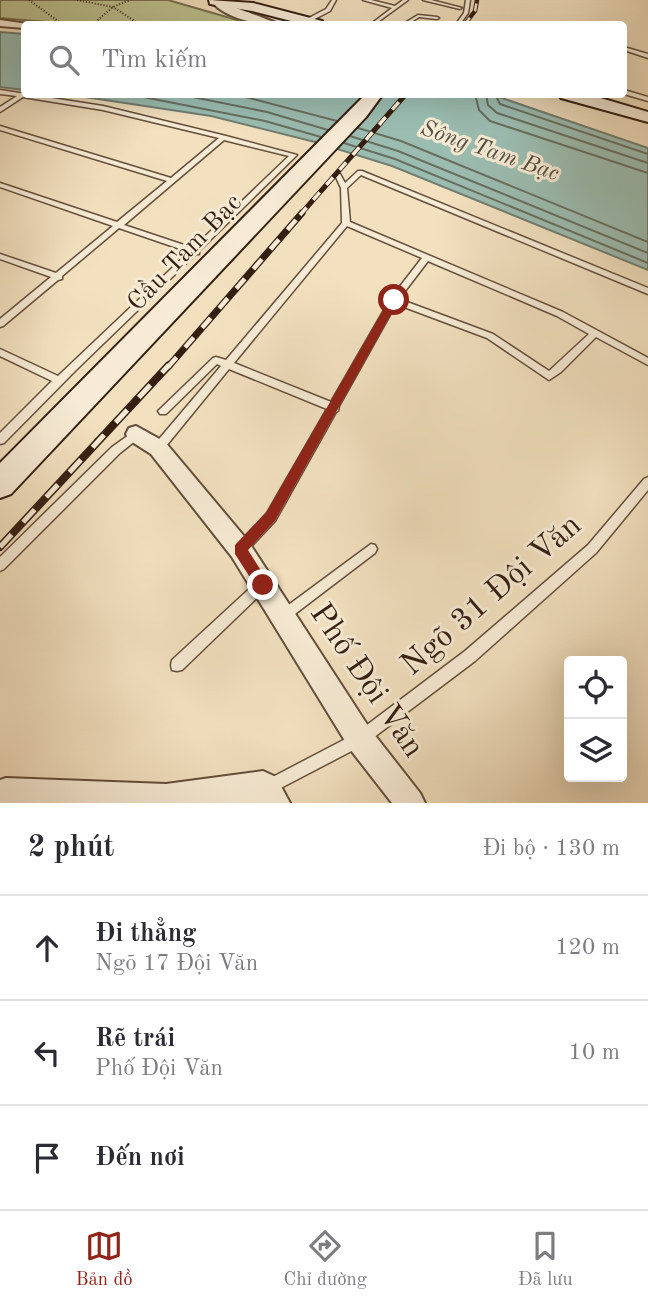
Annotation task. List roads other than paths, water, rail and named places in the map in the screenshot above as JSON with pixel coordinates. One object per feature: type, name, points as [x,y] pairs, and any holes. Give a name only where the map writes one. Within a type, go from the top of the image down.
[{"type":"main road","points":[[213,0],[246,5],[302,21]]},
{"type":"main road","name":"Cầu Tam Bạc","points":[[0,484],[372,98]]},
{"type":"main road","points":[[588,98],[646,109]]},
{"type":"street","points":[[213,0],[230,11],[264,21]]},
{"type":"street","points":[[0,23],[21,25]]},
{"type":"street","name":"Phố Đội Văn","points":[[136,434],[158,448],[240,549],[360,739],[410,803]]},
{"type":"street","points":[[0,799],[6,797],[165,803],[267,797]]},
{"type":"lane","points":[[312,21],[328,10],[333,1],[325,0]]},
{"type":"lane","points":[[365,0],[395,7]]},
{"type":"lane","points":[[377,21],[406,0]]},
{"type":"lane","points":[[425,0],[460,8]]},
{"type":"lane","points":[[460,21],[466,13],[468,0]]},
{"type":"lane","points":[[410,21],[418,16],[437,18]]},
{"type":"lane","points":[[627,50],[648,56]]},
{"type":"lane","points":[[0,92],[21,95]]},
{"type":"lane","points":[[627,94],[646,109]]},
{"type":"lane","points":[[0,110],[21,96]]},
{"type":"lane","points":[[0,440],[58,380],[196,252],[294,155],[103,108],[41,98]]},
{"type":"lane","points":[[0,128],[172,180]]},
{"type":"lane","points":[[0,324],[224,137]]},
{"type":"lane","points":[[344,188],[360,172],[648,291]]},
{"type":"lane","points":[[158,448],[346,223],[344,188],[338,175]]},
{"type":"lane","points":[[0,185],[196,252]]},
{"type":"lane","points":[[346,223],[520,296],[648,362]]},
{"type":"lane","points":[[0,256],[59,277]]},
{"type":"lane","points":[[240,549],[271,517],[394,300],[426,258]]},
{"type":"lane","points":[[394,300],[490,336],[549,376],[595,333]]},
{"type":"lane","points":[[0,352],[58,380]]},
{"type":"lane","points":[[163,411],[216,360],[335,408]]},
{"type":"lane","points":[[0,565],[116,450],[136,434]]},
{"type":"lane","name":"Ngõ 31 Đội Văn","points":[[267,797],[360,739],[470,656],[592,549],[648,482]]},
{"type":"lane","points":[[282,616],[371,549]]},
{"type":"lane","points":[[177,665],[263,585]]},
{"type":"water","points":[[0,32],[21,34],[21,90],[0,87]]},
{"type":"water","name":"Sông Tam Bạc","points":[[92,98],[502,98],[648,148],[648,270],[392,166],[315,142],[211,116]]},
{"type":"railway","points":[[467,21],[475,11],[477,0]]},
{"type":"railway","points":[[300,215],[402,98]]},
{"type":"railway","points":[[168,367],[302,213]]},
{"type":"railway","points":[[0,547],[169,365]]}]
